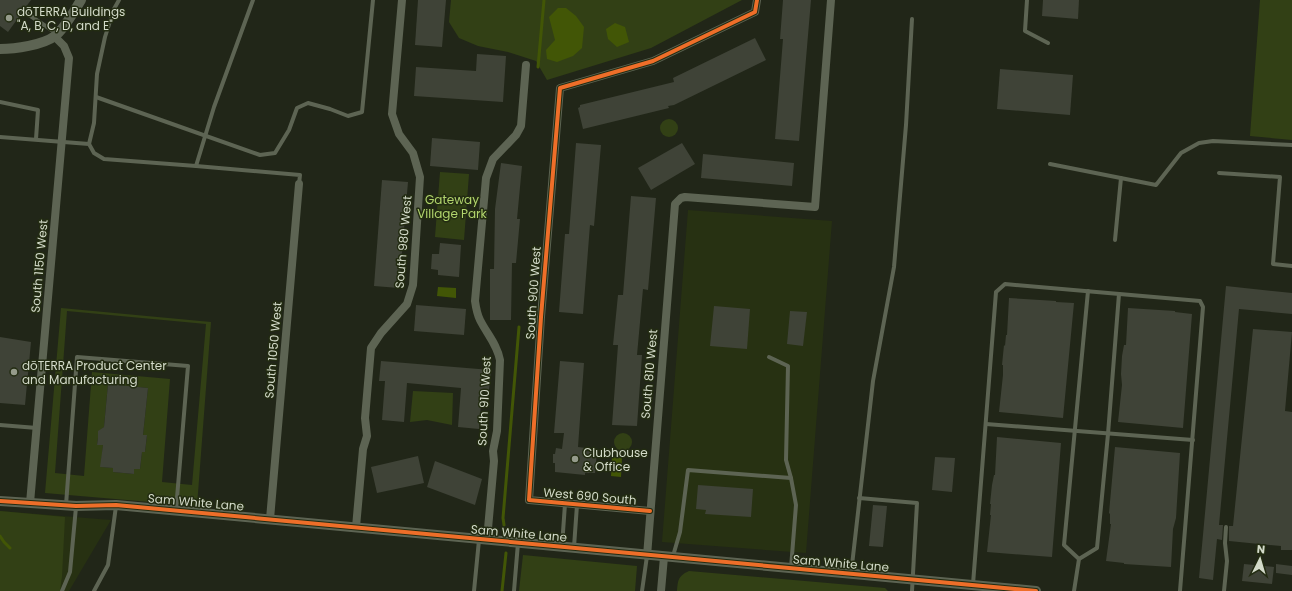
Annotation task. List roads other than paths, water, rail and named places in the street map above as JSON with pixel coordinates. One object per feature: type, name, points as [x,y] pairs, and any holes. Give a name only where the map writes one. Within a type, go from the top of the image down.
[{"type":"street","points":[[0,49],[16,49],[55,35],[81,0]]},
{"type":"street","name":"South 980 West","points":[[356,527],[363,449],[367,436],[365,418],[371,348],[381,333],[407,304],[413,285],[420,177],[413,153],[399,134],[392,114],[402,0]]},
{"type":"street","name":"South 900 West","points":[[529,500],[541,316],[560,88],[653,61],[755,12],[757,0]]},
{"type":"street","name":"South 810 West","points":[[647,556],[675,204],[681,198],[696,197],[815,207],[831,0]]},
{"type":"street","name":"South 1150 West","points":[[30,503],[69,58],[64,46],[55,35]]},
{"type":"street","name":"South 910 West","points":[[483,540],[494,461],[493,452],[496,432],[500,360],[499,352],[479,319],[476,301],[484,194],[486,178],[493,160],[516,135],[522,126],[526,65]]},
{"type":"street","name":"South 1050 West","points":[[270,519],[300,184]]},
{"type":"street","name":"West 690 South","points":[[529,500],[650,511]]},
{"type":"street","name":"Sam White Lane","points":[[0,501],[71,506],[116,505],[483,540],[562,546],[647,556],[1036,591]]},
{"type":"street","points":[[661,591],[668,557]]},
{"type":"lane","points":[[119,0],[114,9],[105,37],[97,74],[94,123],[90,144],[94,153],[104,159],[300,175],[300,184]]},
{"type":"lane","points":[[196,166],[205,136],[253,0]]},
{"type":"lane","points":[[96,97],[260,154],[275,153],[289,130],[297,108],[308,103],[330,108],[348,116],[362,112],[373,0]]},
{"type":"lane","points":[[1027,0],[1025,31],[1048,43]]},
{"type":"lane","points":[[23,11],[55,35]]},
{"type":"lane","points":[[851,574],[873,381],[894,267],[906,125],[912,19]]},
{"type":"lane","points":[[0,102],[38,110],[36,139]]},
{"type":"lane","points":[[0,137],[90,144]]},
{"type":"lane","points":[[1050,164],[1156,185],[1181,153],[1199,144],[1213,141],[1292,145]]},
{"type":"lane","points":[[1219,173],[1280,177],[1273,264],[1292,266]]},
{"type":"lane","points":[[1115,240],[1121,178]]},
{"type":"lane","points":[[973,585],[996,292],[1005,284],[1200,302],[1203,307],[1180,591]]},
{"type":"lane","points":[[1078,559],[1064,545],[1088,292]]},
{"type":"lane","points":[[1078,559],[1097,548],[1119,294]]},
{"type":"lane","points":[[62,591],[70,572],[77,357],[188,366],[176,511]]},
{"type":"lane","points":[[769,357],[788,366],[786,460],[796,505],[791,568]]},
{"type":"lane","points":[[986,424],[1193,440]]},
{"type":"lane","points":[[0,425],[37,428]]},
{"type":"lane","points":[[668,557],[680,532],[688,470],[791,478]]},
{"type":"lane","points":[[859,498],[918,503],[912,591]]},
{"type":"lane","points":[[562,546],[565,504]]},
{"type":"lane","points":[[94,591],[108,565],[116,505]]},
{"type":"lane","points":[[574,548],[576,505]]},
{"type":"lane","points":[[1224,591],[1227,561],[1225,543],[1226,528]]},
{"type":"lane","points":[[474,591],[483,540]]},
{"type":"lane","points":[[514,591],[518,543]]},
{"type":"lane","points":[[642,591],[647,556]]},
{"type":"lane","points":[[1074,591],[1078,559]]},
{"type":"waterway","points":[[538,67],[544,0]]},
{"type":"waterway","points":[[504,525],[503,518],[519,327]]},
{"type":"waterway","points":[[0,536],[10,548]]},
{"type":"waterway","points":[[502,591],[506,553]]},
{"type":"place","name":"dōTERRA Buildings \"A, B, C, D, and E\"","points":[[9,18]]},
{"type":"place","name":"dōTERRA Product Center and Manufacturing","points":[[14,372]]},
{"type":"place","name":"Clubhouse & Office","points":[[575,459]]},
{"type":"park label","name":"Gateway Village Park","points":[[452,206]]}]
